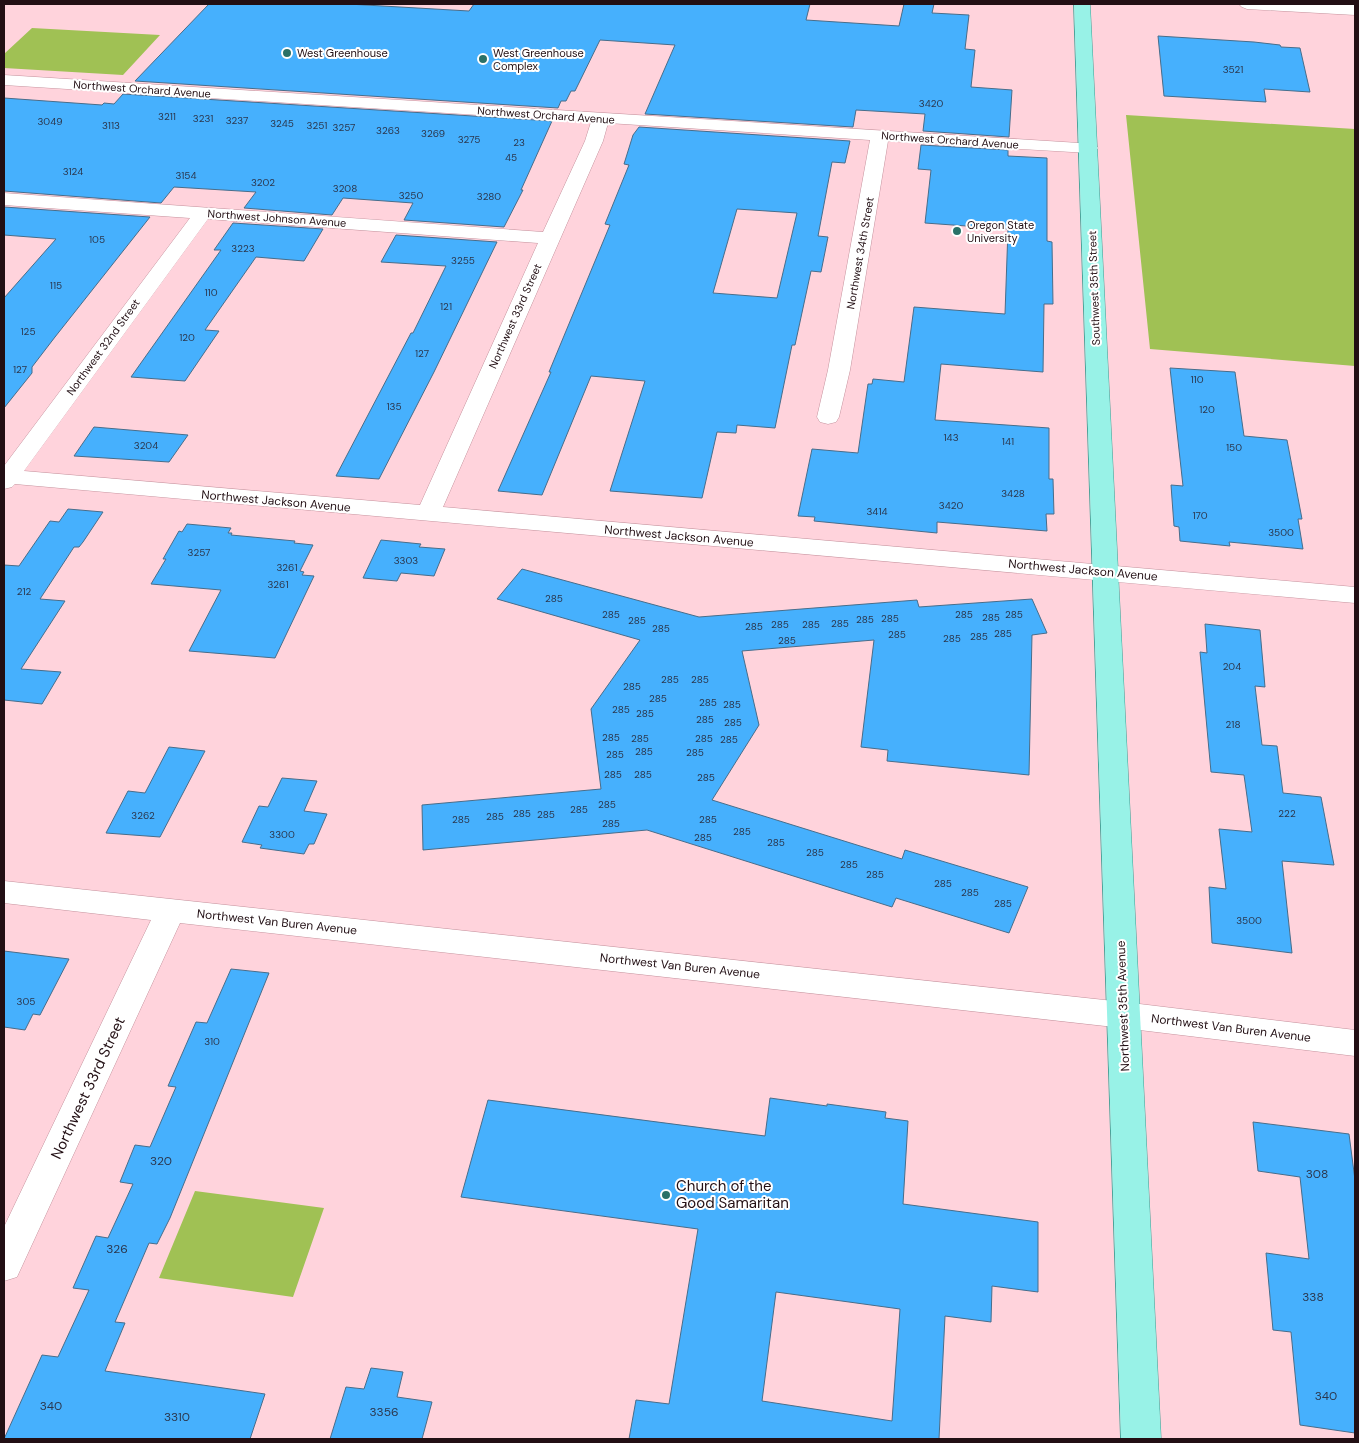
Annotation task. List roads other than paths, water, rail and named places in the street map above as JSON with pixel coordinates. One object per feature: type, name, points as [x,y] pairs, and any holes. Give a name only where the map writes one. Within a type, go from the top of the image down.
[{"type":"main road","name":"Southwest 35th Street","points":[[1082,4],[1106,572]]},
{"type":"main road","name":"Northwest 35th Avenue","points":[[1106,572],[1141,1439]]},
{"type":"street","points":[[1247,4],[1355,10]]},
{"type":"street","name":"Northwest Orchard Avenue","points":[[4,80],[1088,148]]},
{"type":"street","name":"Northwest 33rd Street","points":[[428,514],[549,238],[594,141],[602,119]]},
{"type":"street","name":"Northwest 34th Street","points":[[828,417],[839,370],[880,135]]},
{"type":"street","name":"Northwest Johnson Avenue","points":[[4,199],[549,238]]},
{"type":"street","name":"Northwest 32nd Street","points":[[5,478],[202,213]]},
{"type":"street","name":"Northwest Jackson Avenue","points":[[5,478],[1355,595]]},
{"type":"street","name":"Northwest Van Buren Avenue","points":[[4,892],[1123,1015],[1355,1043]]},
{"type":"street","name":"Northwest 33rd Street","points":[[4,1265],[171,910]]},
{"type":"place","name":"West Greenhouse","points":[[287,53]]},
{"type":"place","name":"West Greenhouse Complex","points":[[483,59]]},
{"type":"place","name":"Oregon State University","points":[[957,231]]},
{"type":"place","name":"Church of the Good Samaritan","points":[[666,1195]]}]
